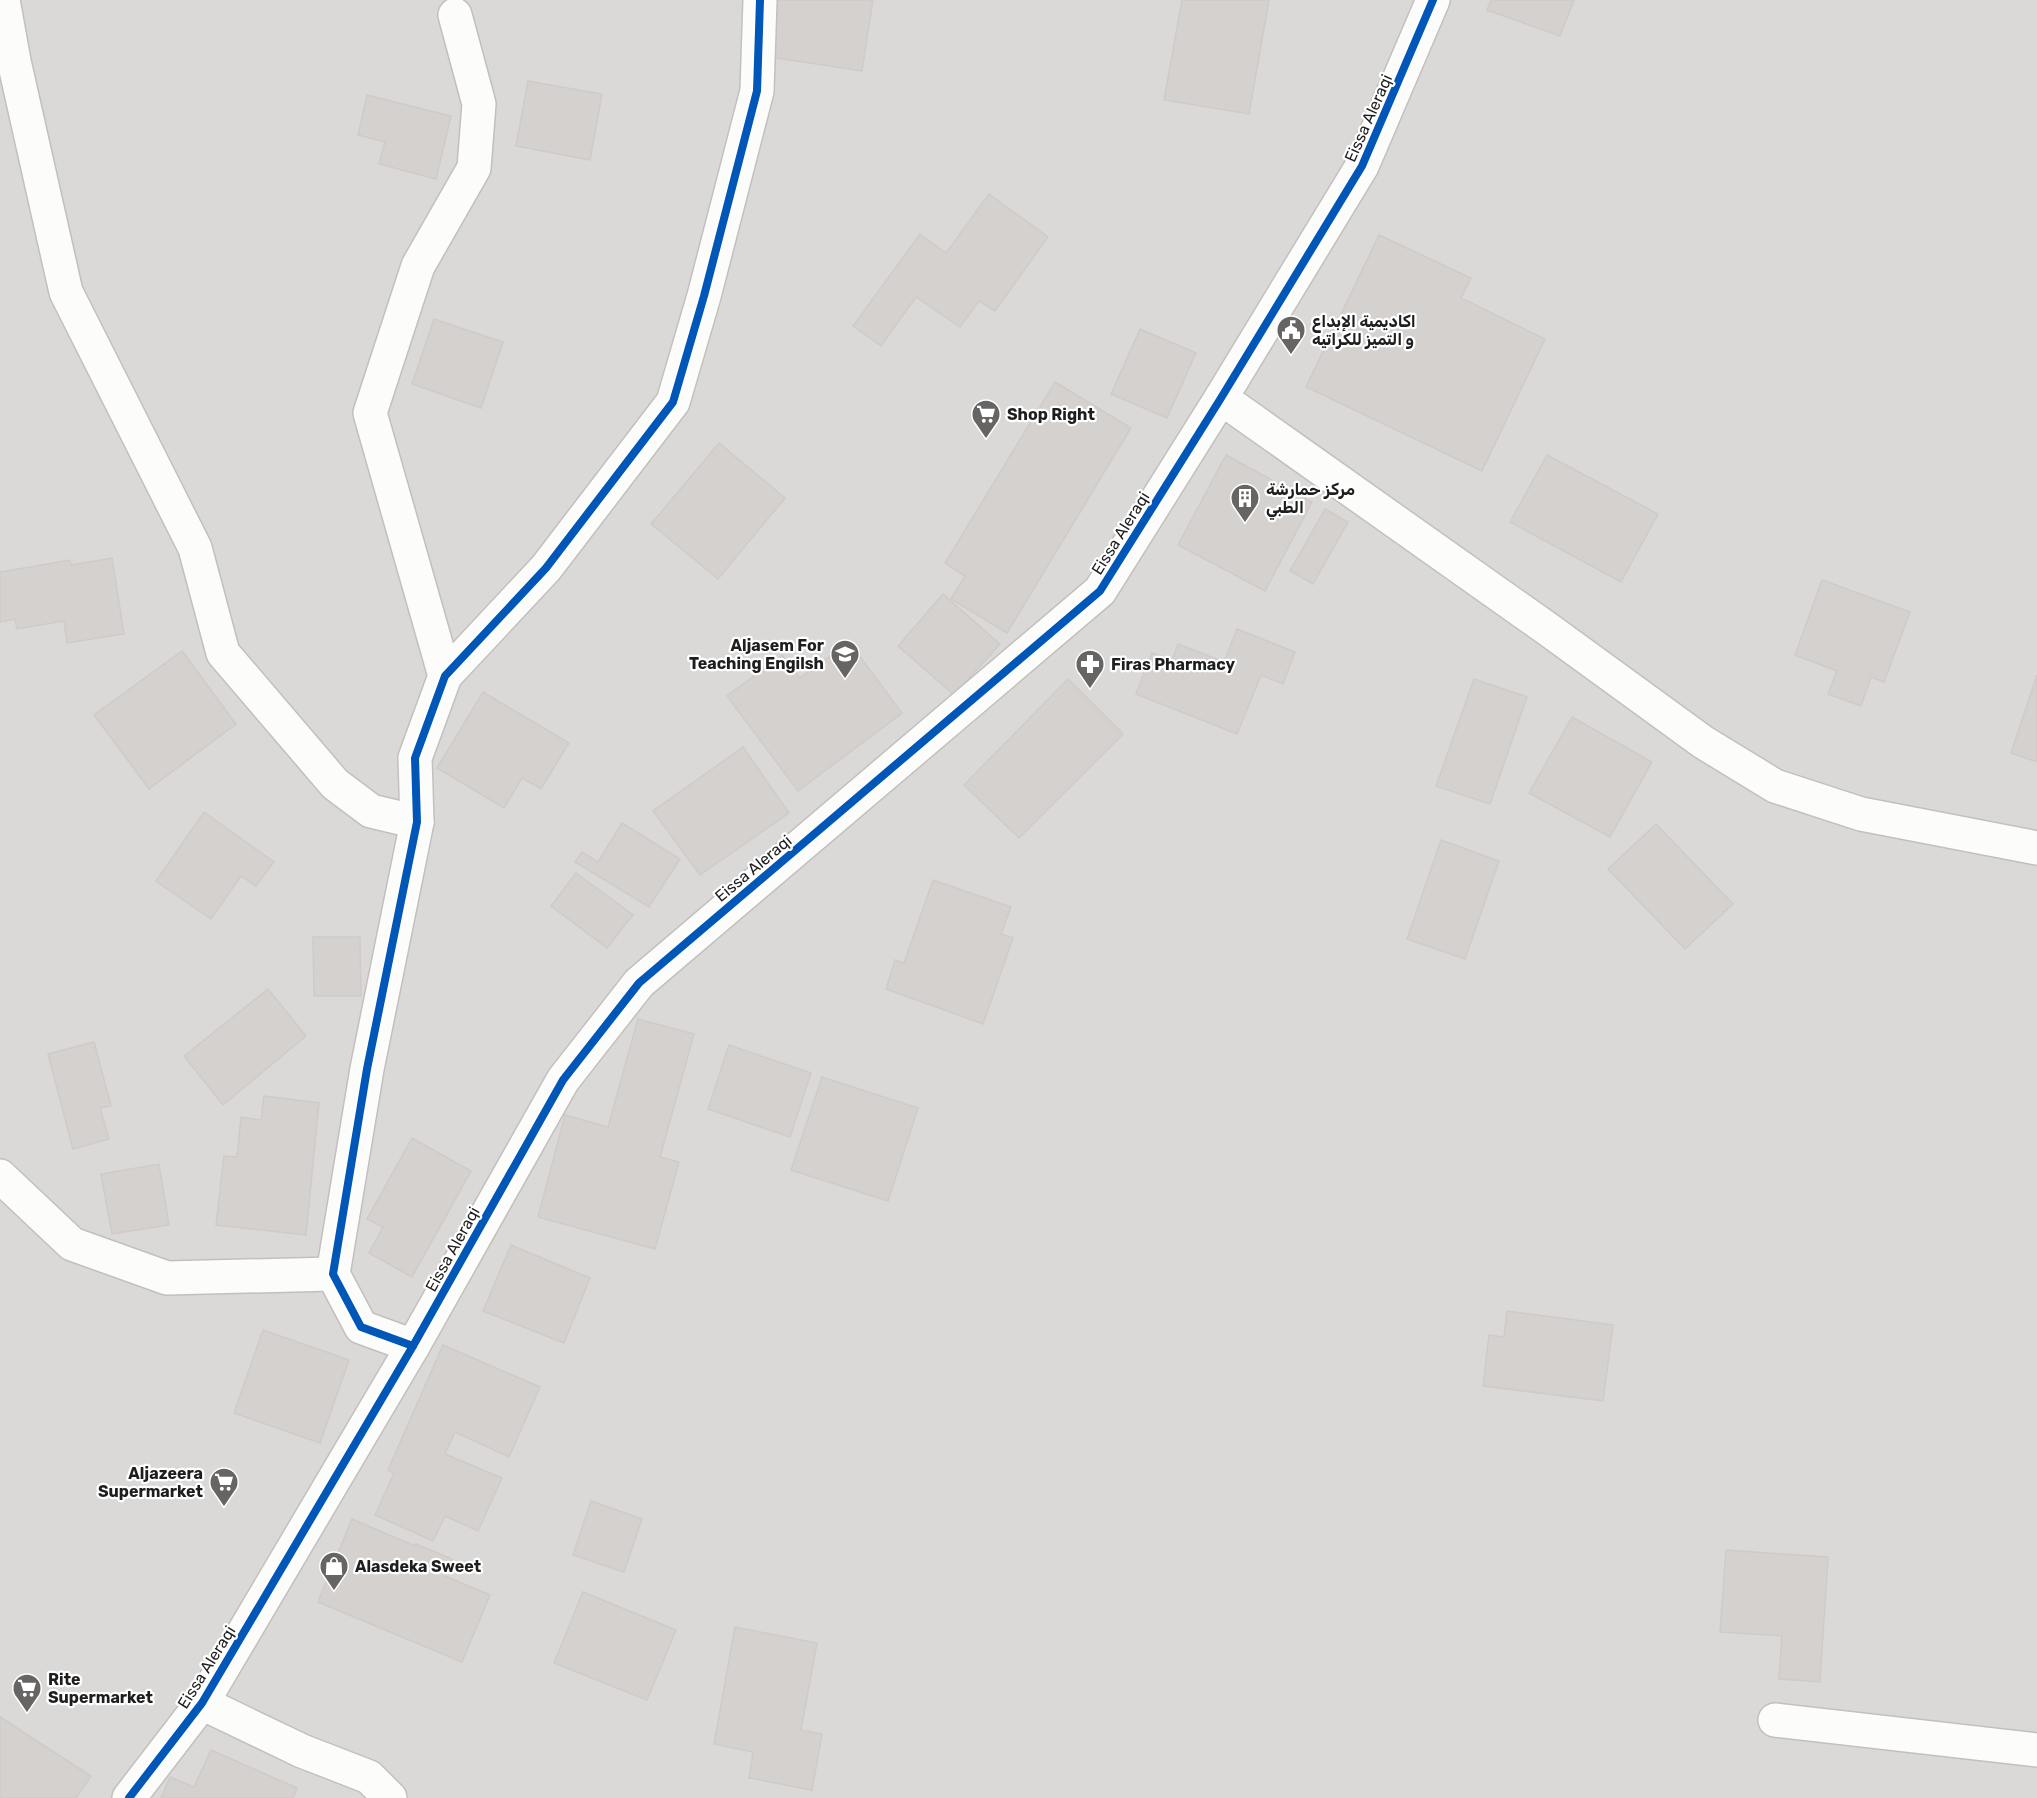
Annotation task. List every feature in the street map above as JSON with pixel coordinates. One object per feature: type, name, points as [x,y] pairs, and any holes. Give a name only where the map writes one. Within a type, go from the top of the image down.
[{"type":"street","points":[[3,0],[7,62],[66,292],[195,548],[223,653],[335,784],[371,811],[417,822]]},
{"type":"street","points":[[413,1346],[361,1327],[333,1274],[367,1069],[417,822],[415,758],[444,676],[546,568],[673,402],[704,296],[757,91],[760,0]]},
{"type":"street","name":"Eissa Aleraqi","points":[[129,1798],[202,1703],[413,1346],[563,1080],[639,983],[1100,591],[1362,166],[1433,0]]},
{"type":"street","points":[[444,676],[370,412],[418,266],[474,168],[479,104],[455,15]]},
{"type":"street","points":[[1221,398],[1703,742],[1775,786],[1861,814],[2037,848]]},
{"type":"street","points":[[0,1176],[72,1244],[167,1278],[333,1274]]},
{"type":"street","points":[[202,1703],[302,1751],[369,1777],[390,1798]]},
{"type":"street","points":[[1775,1720],[2037,1750]]},
{"type":"shaded area","points":[[0,0],[2037,0],[2037,1798],[0,1798]]},
{"type":"building","points":[[773,0],[873,0],[862,71],[764,56]]},
{"type":"building","points":[[1182,0],[1269,0],[1249,114],[1164,100]]},
{"type":"building","points":[[1491,0],[1574,0],[1560,36],[1487,10]]},
{"type":"building","points":[[528,81],[602,94],[590,160],[516,146]]},
{"type":"building","points":[[367,95],[451,116],[436,179],[379,164],[385,142],[358,135]]},
{"type":"building","points":[[989,194],[1048,237],[995,311],[979,301],[960,327],[916,297],[881,346],[853,326],[920,234],[946,253]]},
{"type":"building","points":[[1379,235],[1471,278],[1461,298],[1545,339],[1482,471],[1306,387]]},
{"type":"building","points":[[434,319],[503,342],[481,408],[412,384]]},
{"type":"building","points":[[1140,329],[1196,353],[1167,418],[1111,394]]},
{"type":"building","points":[[1055,382],[1131,428],[1007,633],[951,599],[965,576],[945,563]]},
{"type":"building","points":[[719,443],[785,498],[718,579],[651,524]]},
{"type":"building","name":"مركز حمارشة الطبي","points":[[1226,455],[1312,502],[1265,591],[1178,545]]},
{"type":"building","points":[[1547,455],[1658,514],[1621,582],[1510,522]]},
{"type":"building","points":[[1325,509],[1348,522],[1313,584],[1290,571]]},
{"type":"building","points":[[112,558],[124,634],[67,643],[64,621],[17,629],[15,619],[0,622],[0,572],[70,560],[71,565]]},
{"type":"building","points":[[1822,580],[1910,612],[1884,682],[1871,677],[1861,706],[1828,694],[1837,671],[1795,655]]},
{"type":"building","points":[[943,594],[1000,644],[954,695],[898,646]]},
{"type":"building","points":[[1237,629],[1295,652],[1283,684],[1261,675],[1237,734],[1136,694],[1152,653],[1172,660],[1178,644],[1224,662]]},
{"type":"building","points":[[849,642],[902,713],[798,791],[727,696],[782,655],[800,678]]},
{"type":"building","points":[[182,651],[236,724],[149,789],[94,715]]},
{"type":"building","points":[[2037,675],[2037,762],[2011,753]]},
{"type":"building","points":[[1068,679],[1123,734],[1019,838],[964,785]]},
{"type":"building","points":[[1474,679],[1527,697],[1490,804],[1436,786]]},
{"type":"building","points":[[483,692],[569,743],[541,789],[522,778],[504,808],[437,768]]},
{"type":"building","points":[[1572,717],[1652,762],[1610,837],[1529,793]]},
{"type":"building","points":[[743,747],[789,813],[700,875],[653,811]]},
{"type":"building","points":[[204,812],[274,862],[256,886],[241,876],[211,919],[156,881]]},
{"type":"building","points":[[622,823],[680,859],[649,907],[575,862],[582,852],[598,862]]},
{"type":"building","points":[[1656,824],[1733,904],[1685,949],[1608,869]]},
{"type":"building","points":[[1441,840],[1499,861],[1465,959],[1407,939]]},
{"type":"building","points":[[576,873],[633,915],[607,948],[551,906]]},
{"type":"building","points":[[933,880],[1011,907],[1001,934],[1013,938],[983,1024],[886,989],[895,960],[904,963]]},
{"type":"building","points":[[313,937],[360,937],[361,996],[314,996]]},
{"type":"building","points":[[268,989],[306,1036],[223,1105],[184,1056]]},
{"type":"building","points":[[638,1019],[694,1034],[660,1157],[679,1162],[655,1249],[538,1217],[565,1115],[608,1127]]},
{"type":"building","points":[[94,1042],[111,1106],[100,1108],[109,1139],[73,1149],[48,1054]]},
{"type":"building","points":[[729,1045],[811,1073],[790,1137],[708,1109]]},
{"type":"building","points":[[822,1077],[918,1108],[888,1201],[791,1170]]},
{"type":"building","points":[[264,1096],[319,1103],[306,1235],[216,1225],[224,1156],[237,1157],[241,1117],[261,1120]]},
{"type":"building","points":[[412,1138],[471,1171],[412,1277],[369,1253],[383,1227],[367,1219]]},
{"type":"building","points":[[159,1164],[169,1225],[112,1234],[101,1174]]},
{"type":"building","points":[[511,1245],[590,1278],[564,1343],[483,1311]]},
{"type":"building","points":[[1507,1311],[1613,1325],[1603,1401],[1483,1386],[1489,1335],[1504,1337]]},
{"type":"building","points":[[263,1330],[349,1360],[320,1443],[234,1413]]},
{"type":"building","points":[[443,1345],[540,1387],[509,1457],[455,1432],[445,1454],[502,1478],[478,1531],[445,1516],[433,1541],[375,1515],[394,1473],[388,1470]]},
{"type":"building","points":[[591,1501],[642,1519],[624,1572],[573,1555]]},
{"type":"building","points":[[352,1519],[452,1559],[445,1576],[490,1595],[462,1662],[318,1602]]},
{"type":"building","points":[[1726,1550],[1828,1557],[1820,1682],[1779,1679],[1782,1636],[1720,1632]]},
{"type":"building","points":[[583,1592],[676,1630],[647,1700],[554,1663]]},
{"type":"building","points":[[735,1627],[817,1643],[801,1730],[822,1734],[812,1790],[749,1778],[753,1752],[714,1744]]},
{"type":"building","points":[[0,1717],[91,1776],[76,1798],[0,1798]]},
{"type":"building","points":[[211,1750],[297,1788],[293,1798],[161,1798],[170,1777],[194,1787]]},
{"type":"cycle path","points":[[413,1346],[361,1327],[333,1274],[367,1069],[417,822],[415,758],[445,676],[546,568],[673,402],[704,296],[757,91],[760,0]]},
{"type":"cycle path","points":[[129,1798],[202,1703],[413,1346],[563,1080],[639,983],[1100,591],[1362,166],[1433,0]]},
{"type":"place","name":"اكاديمية الإبداع و التميز للكراتيه","points":[[1291,356]]},
{"type":"place","name":"Shop Right","points":[[986,440]]},
{"type":"place","name":"مركز حمارشة الطبي","points":[[1245,524]]},
{"type":"place","name":"Aljasem For Teaching Engilsh","points":[[845,680]]},
{"type":"place","name":"Firas Pharmacy","points":[[1090,690]]},
{"type":"place","name":"Aljazeera Supermarket","points":[[224,1508]]},
{"type":"place","name":"Alasdeka Sweet","points":[[334,1592]]},
{"type":"place","name":"Rite Supermarket","points":[[27,1714]]}]
